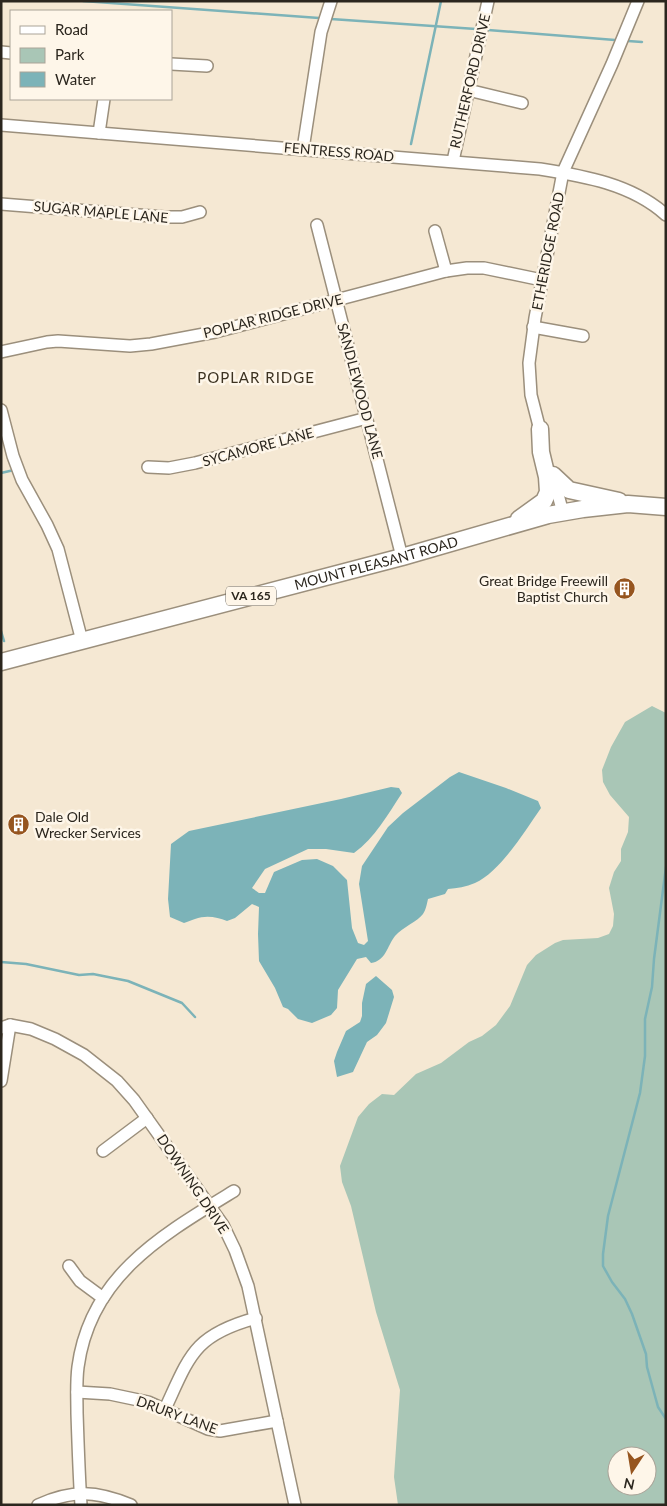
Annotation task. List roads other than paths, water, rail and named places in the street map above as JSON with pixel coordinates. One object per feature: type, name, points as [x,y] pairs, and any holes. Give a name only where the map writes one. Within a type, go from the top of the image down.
[{"type":"highway","points":[[501,528],[523,517],[544,501],[547,495],[548,485],[540,452],[540,428]]},
{"type":"highway","points":[[553,475],[569,490],[605,497],[628,504]]},
{"type":"highway","name":"MOUNT PLEASANT ROAD","points":[[1,662],[563,513],[628,504],[666,507]]},
{"type":"street","points":[[303,149],[321,32],[331,1]]},
{"type":"street","name":"RUTHERFORD DRIVE","points":[[453,161],[488,1]]},
{"type":"street","name":"ETHERIDGE ROAD","points":[[563,513],[532,395],[530,353],[533,327],[563,172],[638,1]]},
{"type":"street","points":[[172,64],[207,66]]},
{"type":"street","points":[[468,90],[522,103]]},
{"type":"street","points":[[99,132],[104,100]]},
{"type":"street","name":"FENTRESS ROAD","points":[[1,124],[540,168],[563,172],[629,190],[644,198],[666,215]]},
{"type":"street","name":"SUGAR MAPLE LANE","points":[[1,204],[164,217],[182,217],[200,212]]},
{"type":"street","name":"SANDLEWOOD LANE","points":[[318,225],[402,557]]},
{"type":"street","points":[[435,231],[446,271]]},
{"type":"street","name":"POPLAR RIDGE DRIVE","points":[[1,352],[58,341],[130,346],[151,344],[215,332],[446,271],[467,268],[484,268],[542,280]]},
{"type":"street","points":[[533,327],[583,336]]},
{"type":"street","points":[[1,410],[13,456],[22,480],[58,548],[82,641]]},
{"type":"street","name":"SYCAMORE LANE","points":[[148,467],[169,468],[195,463],[367,418]]},
{"type":"street","points":[[1,1080],[4,1023]]},
{"type":"street","name":"DOWNING DRIVE","points":[[4,1023],[31,1029],[84,1055],[123,1086],[210,1206],[231,1240],[241,1264],[256,1318],[295,1505]]},
{"type":"street","points":[[103,1151],[147,1118]]},
{"type":"street","points":[[80,1499],[78,1366],[92,1318],[102,1298],[126,1267],[141,1253],[234,1191]]},
{"type":"street","points":[[69,1266],[80,1281],[102,1298]]},
{"type":"street","points":[[165,1409],[190,1356],[199,1346],[210,1336],[226,1327],[256,1318]]},
{"type":"street","name":"DRURY LANE","points":[[77,1392],[110,1394],[148,1402],[208,1429],[220,1431],[277,1421]]},
{"type":"street","points":[[38,1505],[61,1496],[80,1499],[101,1494],[131,1505]]},
{"type":"water","points":[[459,772],[538,801],[541,808],[520,839],[494,870],[475,883],[448,889],[445,894],[428,899],[423,914],[395,936],[386,952],[376,962],[371,963],[366,957],[357,959],[338,990],[337,1008],[331,1015],[312,1023],[298,1019],[288,1009],[283,1007],[275,988],[259,961],[259,907],[252,904],[235,918],[227,921],[207,917],[184,923],[170,917],[168,899],[171,844],[189,831],[391,787],[399,788],[402,793],[375,833],[354,853],[326,849],[308,849],[265,869],[252,888],[259,893],[265,893],[274,872],[302,860],[317,859],[333,866],[347,880],[352,928],[358,943],[364,945],[368,941],[359,884],[362,866],[388,827],[403,813]]},
{"type":"water","points":[[376,976],[392,990],[394,997],[386,1023],[377,1035],[367,1042],[353,1072],[337,1077],[334,1061],[337,1052],[346,1031],[360,1022],[366,984]]},
{"type":"waterway","points":[[83,1],[319,18]]},
{"type":"waterway","points":[[411,144],[441,1]]},
{"type":"waterway","points":[[331,19],[476,29]]},
{"type":"waterway","points":[[488,30],[615,40]]},
{"type":"waterway","points":[[628,41],[642,42]]},
{"type":"waterway","points":[[1,473],[14,470]]},
{"type":"waterway","points":[[1,631],[4,641]]},
{"type":"waterway","points":[[666,867],[652,987],[645,1019],[645,1056],[640,1093],[608,1216],[603,1254],[603,1266],[625,1299],[632,1314],[646,1354],[647,1367],[658,1407],[666,1419]]},
{"type":"waterway","points":[[1,962],[26,964],[79,975],[93,974],[128,981],[182,1003],[195,1017]]},
{"type":"place","name":"Great Bridge Freewill Baptist Church","points":[[624,589]]},
{"type":"place","name":"Dale Old Wrecker Services","points":[[19,825]]},
{"type":"district","name":"POPLAR RIDGE","points":[[256,378]]}]
